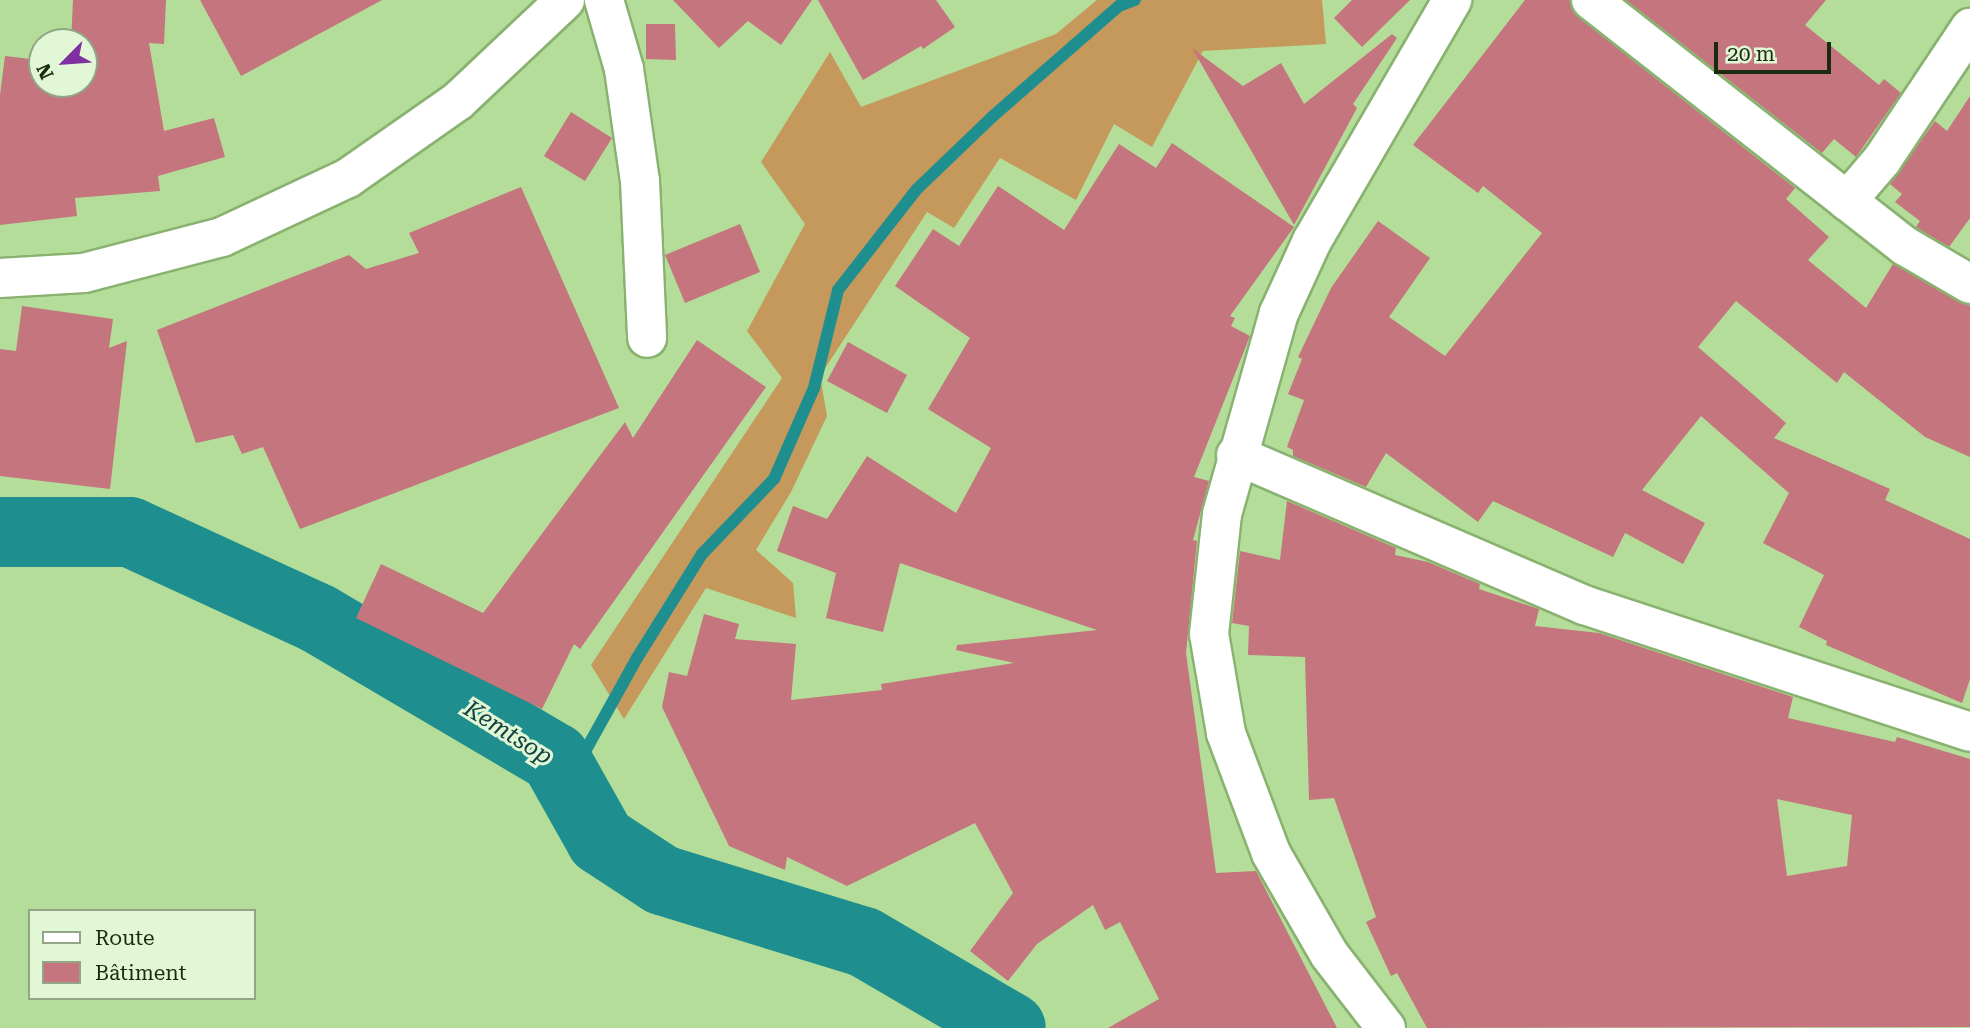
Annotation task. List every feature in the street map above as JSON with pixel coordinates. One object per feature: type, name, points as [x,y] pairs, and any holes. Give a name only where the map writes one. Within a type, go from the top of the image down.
[{"type":"street","points":[[0,278],[84,273],[222,237],[348,178],[457,101],[565,0]]},
{"type":"street","points":[[604,0],[624,69],[640,181],[647,338]]},
{"type":"street","points":[[1386,1028],[1329,954],[1271,853],[1226,733],[1209,634],[1222,514],[1236,455],[1279,313],[1312,241],[1452,0]]},
{"type":"street","points":[[1591,0],[1905,246],[1970,284]]},
{"type":"street","points":[[1847,201],[1882,160],[1970,28]]},
{"type":"street","points":[[1236,455],[1584,605],[1970,732]]},
{"type":"shaded area","points":[[1097,0],[1322,0],[1326,44],[1203,51],[1152,147],[1114,124],[1076,200],[1000,158],[954,228],[927,212],[820,376],[827,416],[791,492],[756,550],[793,583],[796,618],[706,588],[624,719],[591,665],[782,378],[747,331],[805,224],[761,162],[830,52],[861,107],[1056,34]]},
{"type":"building","points":[[73,0],[166,0],[164,44],[149,43],[164,131],[214,118],[225,157],[158,176],[160,191],[75,198],[77,216],[0,225],[0,95],[5,56],[28,59],[28,98],[98,98],[98,28],[72,28]]},
{"type":"building","points":[[200,0],[382,0],[241,76]]},
{"type":"building","points":[[673,0],[812,0],[781,45],[748,21],[719,48]]},
{"type":"building","points":[[818,0],[936,0],[955,27],[923,49],[921,46],[863,80]]},
{"type":"building","points":[[1352,0],[1410,0],[1362,47],[1334,18]]},
{"type":"building","points":[[1525,0],[1570,0],[1578,17],[1795,188],[1786,199],[1829,237],[1808,260],[1866,308],[1893,264],[1970,306],[1970,457],[1925,437],[1844,372],[1837,383],[1736,301],[1698,347],[1786,423],[1774,438],[1890,489],[1885,500],[1970,539],[1970,679],[1962,703],[1826,645],[1827,641],[1799,627],[1824,575],[1763,543],[1789,493],[1701,416],[1642,490],[1705,523],[1683,564],[1625,533],[1613,557],[1493,501],[1478,522],[1386,453],[1366,487],[1293,456],[1293,450],[1287,447],[1304,400],[1288,394],[1302,359],[1298,357],[1331,288],[1378,221],[1430,258],[1389,317],[1445,356],[1542,233],[1483,186],[1478,193],[1413,145]]},
{"type":"building","points":[[1626,0],[1826,0],[1805,25],[1879,85],[1884,79],[1901,93],[1856,157],[1834,139],[1822,153]]},
{"type":"building","points":[[646,24],[675,24],[676,60],[646,59]]},
{"type":"building","points":[[1392,34],[1397,38],[1353,104],[1357,108],[1294,225],[1192,48],[1243,86],[1281,63],[1304,104]]},
{"type":"building","points":[[1970,96],[1970,218],[1949,247],[1916,227],[1920,221],[1895,202],[1902,194],[1890,184],[1935,121],[1947,131]]},
{"type":"building","points":[[571,112],[612,138],[585,181],[544,156]]},
{"type":"building","points":[[1172,143],[1294,227],[1230,316],[1235,318],[1231,326],[1250,336],[1194,477],[1209,481],[1193,540],[1197,541],[1186,653],[1216,873],[1256,871],[1337,1028],[1108,1028],[1159,999],[1120,922],[1105,930],[1093,905],[1037,944],[1008,981],[970,951],[1013,893],[975,823],[847,886],[787,857],[785,870],[729,846],[662,707],[669,672],[687,676],[704,614],[739,624],[735,639],[796,644],[791,700],[882,690],[881,684],[1014,663],[956,650],[957,645],[1097,630],[900,563],[883,632],[826,618],[836,573],[777,551],[793,506],[827,519],[867,456],[956,513],[991,448],[928,409],[970,338],[895,286],[933,229],[959,246],[998,186],[1064,230],[1119,144],[1156,168]]},
{"type":"building","points":[[521,187],[619,408],[300,529],[263,447],[242,454],[233,435],[196,443],[157,330],[349,255],[366,269],[419,253],[409,233]]},
{"type":"building","points":[[740,224],[760,272],[685,303],[665,255]]},
{"type":"building","points":[[22,306],[113,319],[109,348],[127,341],[110,489],[0,476],[0,349],[16,351]]},
{"type":"building","points":[[697,340],[766,387],[580,649],[574,644],[542,709],[356,618],[381,564],[483,613],[625,422],[633,438]]},
{"type":"building","points":[[848,342],[907,375],[887,413],[827,381]]},
{"type":"building","points":[[1287,501],[1396,548],[1395,555],[1428,562],[1480,584],[1479,589],[1539,609],[1535,626],[1599,633],[1793,697],[1788,718],[1895,742],[1897,737],[1970,759],[1970,1027],[1427,1028],[1397,973],[1391,976],[1366,922],[1376,917],[1334,798],[1309,800],[1305,657],[1248,655],[1249,626],[1232,623],[1240,551],[1280,560]],"holes":[[[1777,799],[1852,815],[1847,866],[1787,876]]]},
{"type":"waterway","points":[[568,782],[637,658],[702,554],[774,479],[814,388],[838,290],[917,189],[992,117],[1119,6],[1135,0]]},
{"type":"waterway","name":"Kemtsop","points":[[0,532],[130,532],[319,619],[555,758],[601,840],[662,880],[864,942],[1011,1028]]}]
